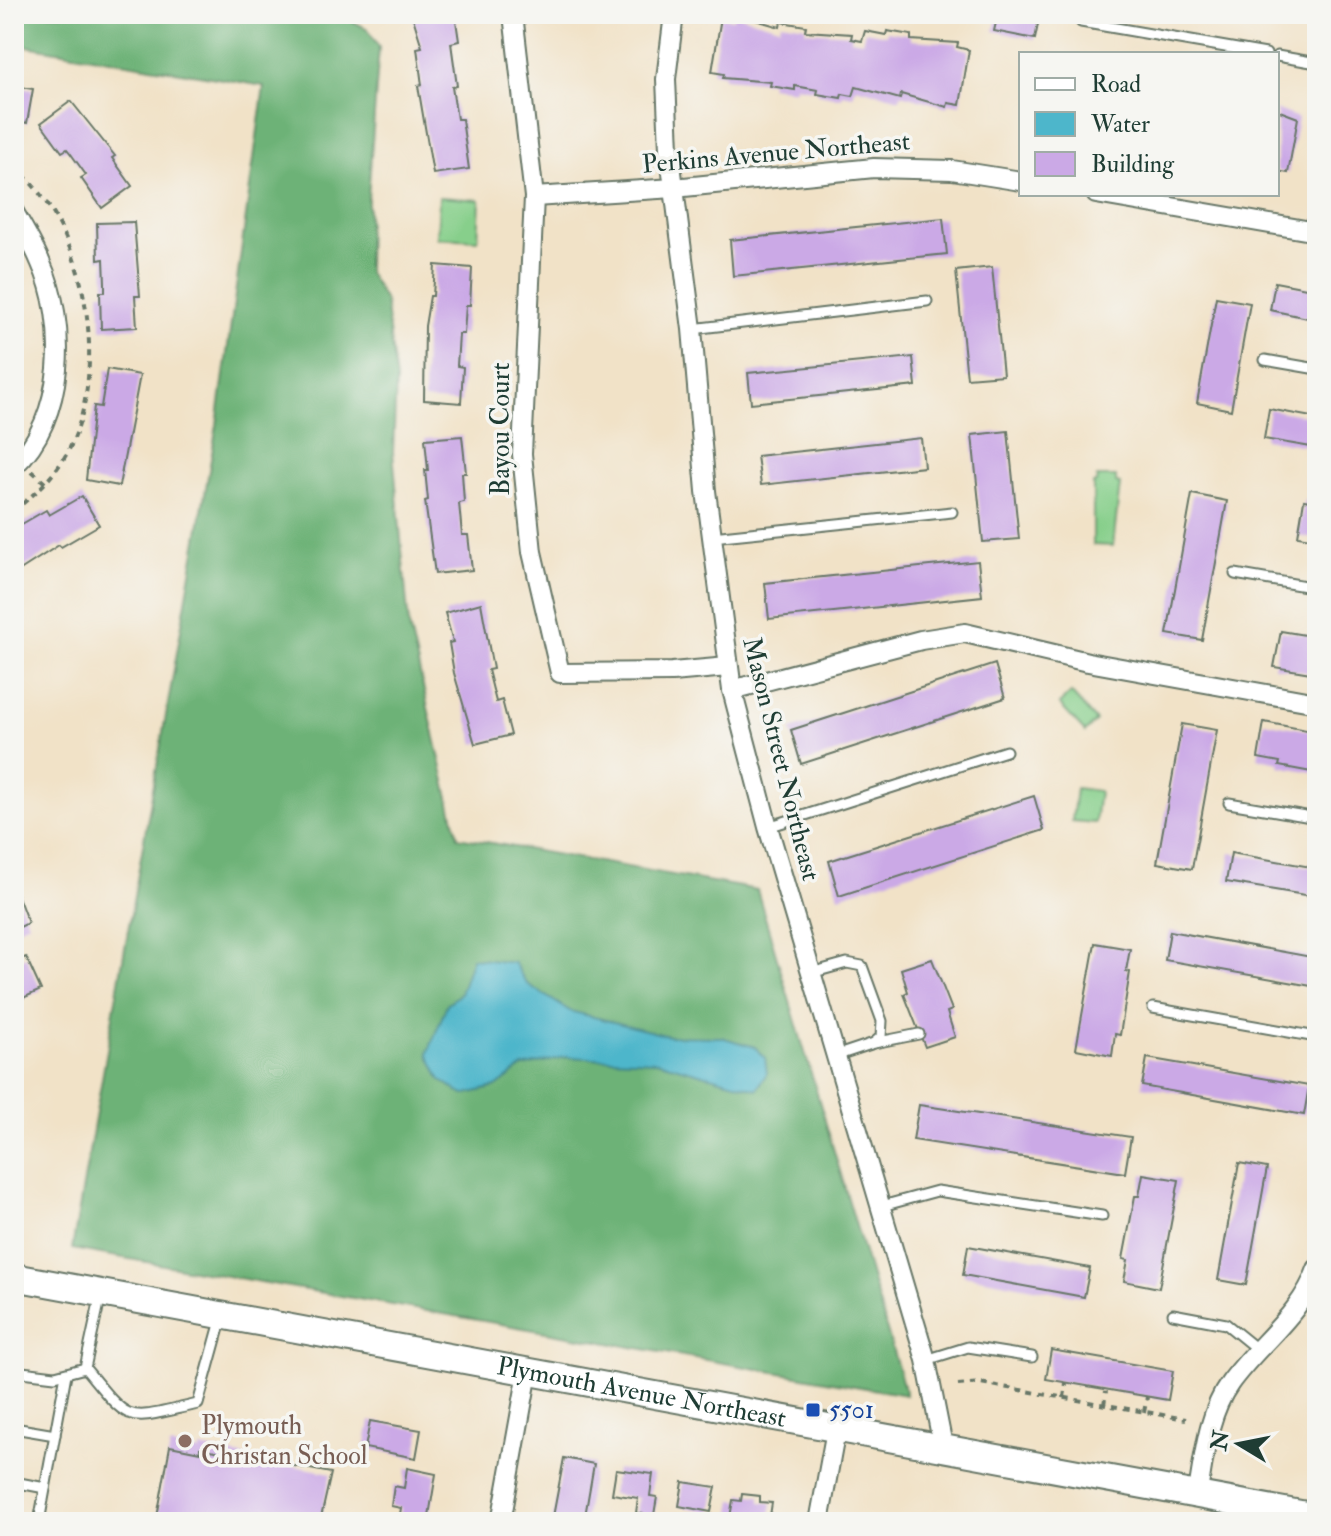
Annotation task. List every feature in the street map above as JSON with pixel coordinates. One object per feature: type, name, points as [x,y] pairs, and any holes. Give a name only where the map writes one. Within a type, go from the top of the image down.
[{"type":"main road","name":"Plymouth Avenue Northeast","points":[[14,1277],[944,1451],[1317,1517]]},
{"type":"street","name":"Bayou Court","points":[[513,14],[534,197],[522,454],[532,552],[560,673],[672,672],[728,667]]},
{"type":"street","name":"Mason Street Northeast","points":[[674,14],[666,79],[674,188],[732,690],[768,827],[926,1360],[944,1451]]},
{"type":"street","name":"Perkins Avenue Northeast","points":[[534,197],[674,188],[900,167],[952,170],[1019,181]]},
{"type":"street","points":[[1108,196],[1317,232]]},
{"type":"street","points":[[14,212],[42,264],[56,320],[56,367],[46,421],[23,467]]},
{"type":"street","points":[[732,690],[921,640],[965,633],[993,637],[1088,662],[1317,703]]},
{"type":"street","points":[[1197,1497],[1219,1402],[1229,1385],[1303,1297],[1317,1269]]},
{"type":"street","points":[[501,1522],[528,1372]]},
{"type":"street","points":[[819,1522],[836,1430]]},
{"type":"lane","points":[[1081,22],[1254,52]]},
{"type":"lane","points":[[1279,56],[1317,63]]},
{"type":"lane","points":[[692,329],[927,301]]},
{"type":"lane","points":[[1265,360],[1317,369]]},
{"type":"lane","points":[[712,537],[952,512]]},
{"type":"lane","points":[[1235,574],[1317,588]]},
{"type":"lane","points":[[768,827],[1006,751]]},
{"type":"lane","points":[[1229,803],[1317,818]]},
{"type":"lane","points":[[811,973],[847,963],[867,970],[882,1021],[881,1037],[874,1043]]},
{"type":"lane","points":[[1153,1008],[1317,1037]]},
{"type":"lane","points":[[835,1056],[874,1043],[919,1034]]},
{"type":"lane","points":[[882,1206],[937,1191],[1102,1216]]},
{"type":"lane","points":[[85,1368],[101,1292]]},
{"type":"lane","points":[[85,1368],[121,1412],[139,1417],[198,1404],[223,1314]]},
{"type":"lane","points":[[1173,1314],[1226,1324],[1258,1350]]},
{"type":"lane","points":[[926,1360],[968,1347],[1032,1357]]},
{"type":"lane","points":[[14,1371],[66,1374],[85,1368]]},
{"type":"lane","points":[[39,1522],[66,1374]]},
{"type":"lane","points":[[14,1428],[55,1435]]},
{"type":"lane","points":[[14,1482],[45,1488]]},
{"type":"path","points":[[50,464],[57,469]]},
{"type":"path","points":[[14,510],[61,464]]},
{"type":"path","points":[[23,467],[45,483]]},
{"type":"path","points":[[958,1385],[980,1383],[1186,1419]]},
{"type":"path","points":[[1064,1398],[1066,1383]]},
{"type":"path","points":[[1104,1405],[1106,1391]]},
{"type":"path","points":[[1144,1412],[1147,1397]]},
{"type":"green space","points":[[14,14],[339,14],[368,29],[379,47],[368,198],[367,270],[385,301],[396,380],[393,452],[409,626],[458,837],[757,890],[906,1395],[72,1249],[217,425],[264,86],[14,44]]},
{"type":"green space","points":[[439,197],[480,200],[478,240],[437,238]]},
{"type":"green space","points":[[1097,477],[1116,477],[1116,483],[1120,484],[1113,546],[1093,545],[1093,484]]},
{"type":"green space","points":[[1071,693],[1096,721],[1085,732],[1059,704]]},
{"type":"green space","points":[[1076,788],[1099,791],[1095,823],[1072,821]]},
{"type":"water","points":[[472,958],[514,963],[527,984],[570,1011],[669,1036],[721,1037],[755,1047],[765,1058],[767,1073],[757,1089],[656,1061],[565,1057],[523,1067],[496,1087],[463,1095],[440,1079],[428,1053],[447,1004],[460,994]]},
{"type":"building","points":[[455,14],[459,41],[451,43],[457,86],[452,87],[457,119],[462,119],[469,169],[433,174],[418,86],[422,85],[417,48],[422,47],[413,18]]},
{"type":"building","points":[[734,14],[780,27],[781,22],[806,26],[805,31],[852,34],[851,39],[862,41],[865,31],[886,35],[887,31],[911,35],[911,40],[958,43],[957,47],[969,50],[960,105],[948,103],[947,107],[901,94],[900,99],[856,87],[853,96],[842,94],[841,98],[795,86],[795,90],[770,86],[771,82],[723,78],[724,74],[712,72],[721,17],[733,19]]},
{"type":"building","points":[[998,14],[1040,14],[1035,39],[994,31]]},
{"type":"building","points":[[14,86],[33,89],[27,123],[14,120]]},
{"type":"building","points":[[71,101],[115,156],[112,158],[132,186],[102,208],[81,178],[86,175],[71,154],[67,149],[62,152],[41,123]]},
{"type":"building","points":[[1279,111],[1298,118],[1288,173],[1279,171]]},
{"type":"building","points":[[943,218],[947,254],[733,276],[730,240]]},
{"type":"building","points":[[134,222],[140,296],[135,296],[137,327],[101,329],[100,292],[105,292],[105,283],[104,259],[98,260],[97,223]]},
{"type":"building","points":[[435,265],[472,268],[470,305],[466,305],[464,334],[459,334],[457,366],[463,367],[461,403],[424,400],[425,326],[430,296],[433,296]]},
{"type":"building","points":[[992,267],[1003,375],[967,378],[956,271]]},
{"type":"building","points":[[1275,282],[1317,290],[1317,320],[1270,310]]},
{"type":"building","points":[[1216,297],[1250,303],[1231,410],[1197,403]]},
{"type":"building","points":[[913,357],[916,386],[751,403],[748,373]]},
{"type":"building","points":[[107,369],[140,375],[119,486],[86,480],[94,406],[101,407]]},
{"type":"building","points":[[1269,409],[1317,418],[1317,448],[1264,439]]},
{"type":"building","points":[[1008,431],[1019,539],[983,542],[972,435]]},
{"type":"building","points":[[462,436],[466,473],[462,473],[464,502],[459,503],[462,535],[468,535],[472,570],[435,574],[425,501],[428,500],[425,470],[428,470],[425,439]]},
{"type":"building","points":[[921,438],[924,467],[761,485],[757,456]]},
{"type":"building","points":[[1192,494],[1227,501],[1202,640],[1167,634]]},
{"type":"building","points":[[82,496],[99,525],[61,547],[59,545],[14,574],[15,528],[46,510],[49,515]]},
{"type":"building","points":[[1304,500],[1317,502],[1317,539],[1298,536]]},
{"type":"building","points":[[978,561],[982,596],[769,619],[765,583]]},
{"type":"building","points":[[481,603],[493,669],[488,670],[496,702],[502,700],[511,735],[475,744],[454,673],[449,643],[453,642],[445,613]]},
{"type":"building","points":[[1281,631],[1317,637],[1317,674],[1274,667]]},
{"type":"building","points":[[995,664],[1005,698],[801,764],[791,730]]},
{"type":"building","points":[[1264,722],[1317,732],[1317,773],[1279,766],[1280,762],[1258,758]]},
{"type":"building","points":[[1182,724],[1217,730],[1192,869],[1157,863]]},
{"type":"building","points":[[1034,796],[1044,830],[839,896],[829,861]]},
{"type":"building","points":[[1231,853],[1317,868],[1317,897],[1226,882]]},
{"type":"building","points":[[14,886],[28,923],[14,930]]},
{"type":"building","points":[[1170,931],[1317,958],[1317,987],[1165,960]]},
{"type":"building","points":[[1095,943],[1130,949],[1126,971],[1130,972],[1120,1035],[1115,1034],[1112,1056],[1076,1049]]},
{"type":"building","points":[[26,957],[41,990],[14,1002],[14,962]]},
{"type":"building","points":[[932,959],[952,1010],[947,1012],[955,1037],[925,1047],[904,994],[908,992],[901,969]]},
{"type":"building","points":[[1147,1058],[1309,1086],[1304,1115],[1142,1086]]},
{"type":"building","points":[[919,1105],[1131,1137],[1125,1173],[913,1140]]},
{"type":"building","points":[[1239,1163],[1267,1168],[1246,1285],[1218,1280]]},
{"type":"building","points":[[1143,1174],[1179,1180],[1159,1288],[1124,1281],[1128,1260],[1123,1259],[1135,1196],[1139,1196]]},
{"type":"building","points":[[968,1246],[1090,1268],[1084,1297],[963,1275]]},
{"type":"building","points":[[1051,1350],[1173,1371],[1168,1400],[1046,1379]]},
{"type":"building","points":[[370,1421],[421,1430],[416,1458],[365,1448]]},
{"type":"building","points":[[170,1446],[200,1452],[200,1448],[331,1473],[320,1522],[185,1522],[157,1517]]},
{"type":"building","points":[[564,1458],[594,1464],[584,1522],[552,1522]]},
{"type":"building","points":[[407,1468],[436,1474],[428,1522],[399,1520],[401,1508],[391,1506],[394,1486],[404,1488]]},
{"type":"building","points":[[616,1469],[653,1474],[650,1496],[657,1497],[654,1515],[636,1513],[638,1498],[612,1494]]},
{"type":"building","points":[[683,1482],[716,1487],[711,1512],[679,1506]]},
{"type":"building","points":[[742,1494],[760,1496],[760,1502],[772,1503],[769,1522],[730,1517],[733,1500],[741,1501]]},
{"type":"place","name":"5501","points":[[813,1410]]},
{"type":"place","name":"Plymouth Christan School","points":[[185,1441]]}]
